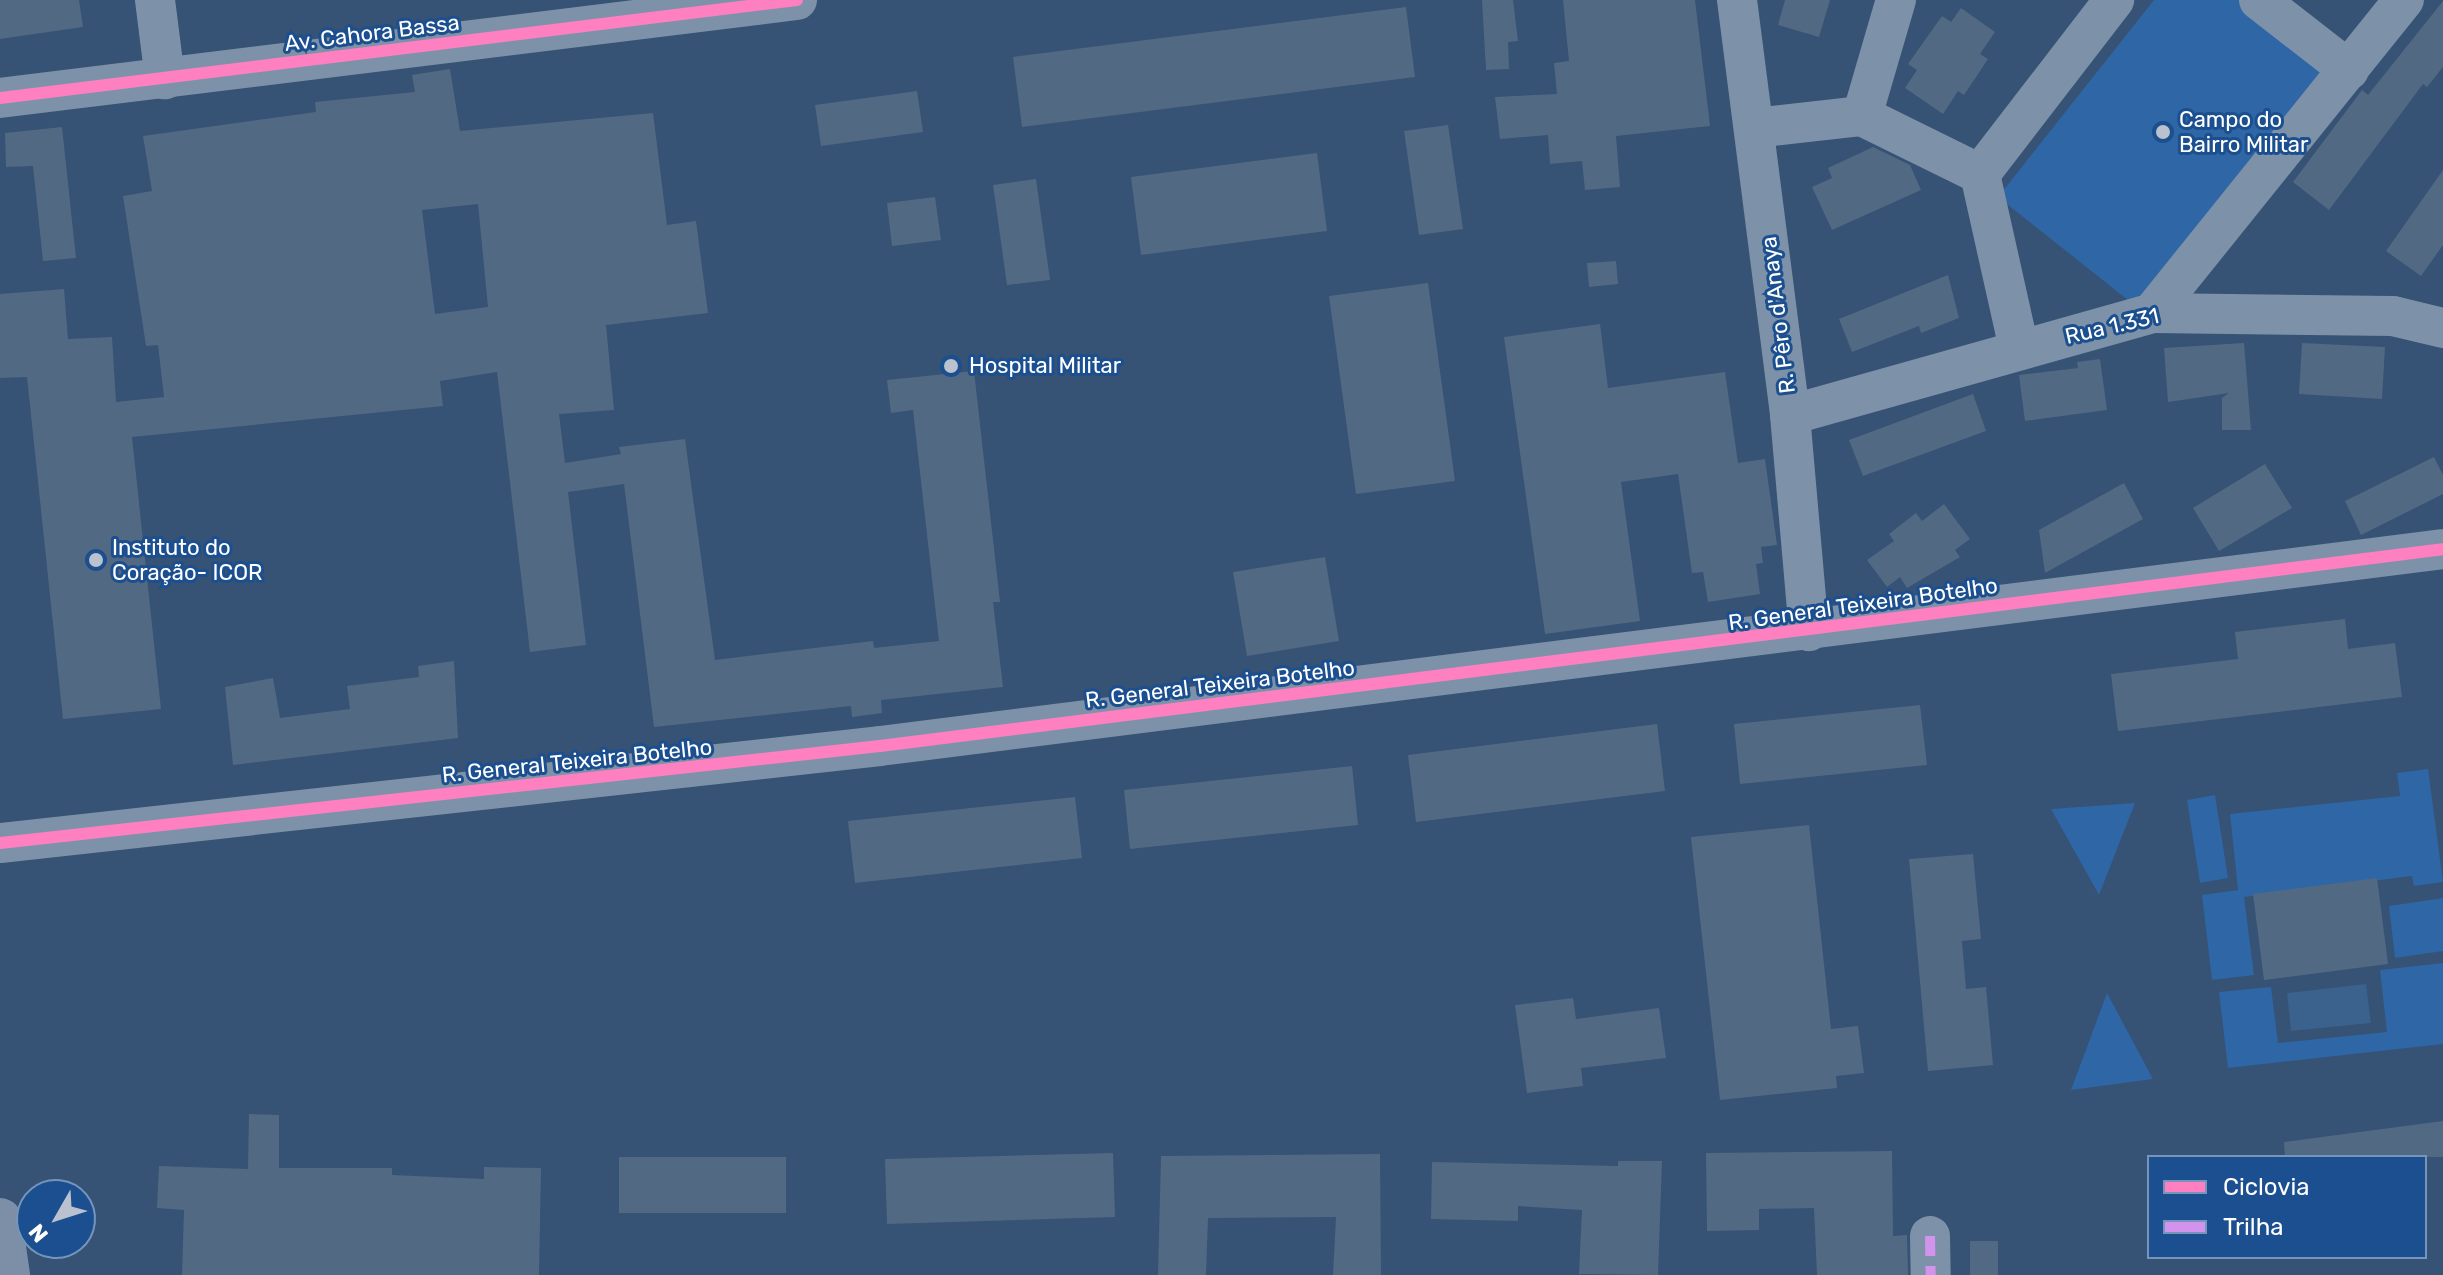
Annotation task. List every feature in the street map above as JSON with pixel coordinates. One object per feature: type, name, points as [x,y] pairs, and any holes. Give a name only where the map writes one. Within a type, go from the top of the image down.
[{"type":"main road","points":[[0,1220],[8,1275]]},
{"type":"street","points":[[155,0],[165,79]]},
{"type":"street","name":"Av. Cahora Bassa","points":[[0,98],[165,79],[576,14],[797,0]]},
{"type":"street","name":"R. Pêro d'Anaya","points":[[1737,0],[1790,415],[1809,631]]},
{"type":"street","points":[[1862,116],[1896,0]]},
{"type":"street","points":[[1980,174],[2114,0]]},
{"type":"street","points":[[2259,0],[2349,70]]},
{"type":"street","points":[[2152,313],[2404,0]]},
{"type":"street","points":[[1755,128],[1862,116],[1980,174]]},
{"type":"street","points":[[1980,174],[2019,349]]},
{"type":"street","name":"Rua 1.331","points":[[1790,415],[2152,313],[2393,316],[2443,328]]},
{"type":"street","name":"R. General Teixeira Botelho","points":[[0,843],[605,779],[1809,631],[2443,549]]},
{"type":"street","points":[[1930,1236],[1931,1275]]},
{"type":"shaded area","name":"Campo do Bairro Militar","points":[[2154,0],[2244,0],[2328,67],[2138,308],[1998,197]]},
{"type":"shaded area","points":[[2428,769],[2443,882],[2414,886],[2412,876],[2244,897],[2254,975],[2212,980],[2202,895],[2238,890],[2230,814],[2400,796],[2397,773]]},
{"type":"shaded area","points":[[2215,795],[2228,878],[2200,883],[2187,800]]},
{"type":"shaded area","points":[[2135,803],[2099,895],[2051,809]]},
{"type":"shaded area","points":[[2443,898],[2443,951],[2395,958],[2389,906]]},
{"type":"shaded area","points":[[2443,963],[2443,1044],[2228,1068],[2219,992],[2271,987],[2278,1043],[2387,1032],[2380,970]]},
{"type":"shaded area","points":[[2366,984],[2371,1023],[2291,1031],[2287,993]]},
{"type":"shaded area","points":[[2107,993],[2153,1079],[2071,1090]]},
{"type":"building","points":[[0,0],[79,0],[83,27],[0,39]]},
{"type":"building","points":[[1482,0],[1513,0],[1518,41],[1508,42],[1509,69],[1486,70]]},
{"type":"building","points":[[1563,0],[1695,0],[1710,126],[1616,136],[1620,187],[1585,190],[1582,161],[1550,164],[1548,135],[1500,139],[1495,97],[1557,94],[1554,63],[1569,61]]},
{"type":"building","points":[[1785,0],[1830,0],[1819,37],[1778,25]]},
{"type":"building","points":[[2443,1],[2443,67],[2427,87],[2423,84],[2329,210],[2293,182],[2362,90],[2368,95]]},
{"type":"building","points":[[1406,7],[1415,77],[1022,127],[1013,57]]},
{"type":"building","points":[[1961,8],[1995,32],[1980,54],[1988,59],[1964,95],[1958,91],[1943,114],[1905,88],[1917,70],[1908,64],[1942,16],[1951,22]]},
{"type":"building","points":[[450,69],[460,131],[653,113],[667,225],[696,221],[708,313],[606,325],[614,410],[559,414],[565,463],[621,454],[619,447],[685,439],[715,660],[873,641],[874,648],[939,641],[913,410],[891,413],[887,380],[974,371],[1000,602],[993,602],[1003,687],[881,700],[882,713],[852,717],[851,706],[654,727],[624,484],[568,492],[586,645],[530,652],[497,372],[440,381],[443,406],[132,437],[161,709],[63,719],[27,377],[0,378],[0,294],[64,289],[68,339],[112,337],[116,402],[164,397],[158,345],[146,346],[123,196],[152,191],[143,136],[316,112],[315,102],[415,92],[412,75]],"holes":[[[478,204],[488,307],[435,314],[422,210]]]},
{"type":"building","points":[[917,91],[923,132],[821,146],[815,105]]},
{"type":"building","points":[[1448,125],[1463,229],[1419,235],[1404,131]]},
{"type":"building","points":[[62,127],[76,258],[43,261],[33,166],[6,167],[5,133]]},
{"type":"building","points":[[1873,147],[1910,165],[1921,190],[1832,230],[1812,187],[1832,178],[1828,168]]},
{"type":"building","points":[[1317,153],[1327,231],[1141,255],[1131,177]]},
{"type":"building","points":[[2443,170],[2443,245],[2421,276],[2386,251]]},
{"type":"building","points":[[1036,179],[1050,280],[1007,285],[993,185]]},
{"type":"building","points":[[935,197],[941,240],[892,246],[887,203]]},
{"type":"building","points":[[1616,261],[1618,284],[1589,287],[1587,263]]},
{"type":"building","points":[[1948,275],[1959,318],[1921,333],[1919,326],[1852,352],[1839,319]]},
{"type":"building","points":[[1428,283],[1455,481],[1356,494],[1329,296]]},
{"type":"building","points":[[1600,324],[1608,388],[1725,372],[1738,463],[1765,459],[1777,545],[1761,547],[1763,563],[1756,564],[1760,594],[1708,602],[1703,572],[1692,573],[1678,474],[1621,482],[1640,621],[1545,634],[1504,337]]},
{"type":"building","points":[[2244,343],[2251,430],[2222,430],[2222,398],[2229,393],[2168,402],[2164,348]]},
{"type":"building","points":[[2302,343],[2385,347],[2382,399],[2299,394]]},
{"type":"building","points":[[2100,359],[2107,410],[2025,421],[2019,375],[2078,368],[2077,362]]},
{"type":"building","points":[[1973,394],[1986,431],[1863,476],[1849,440]]},
{"type":"building","points":[[2434,457],[2443,475],[2443,494],[2361,535],[2345,501]]},
{"type":"building","points":[[2265,464],[2292,508],[2219,551],[2193,508]]},
{"type":"building","points":[[2124,483],[2143,519],[2045,573],[2039,530]]},
{"type":"building","points":[[1944,504],[1970,539],[1955,550],[1960,557],[1907,588],[1900,577],[1887,587],[1867,560],[1894,541],[1889,534],[1916,513],[1922,521]]},
{"type":"building","points":[[1325,557],[1339,641],[1247,656],[1233,572]]},
{"type":"building","points":[[2345,619],[2348,649],[2395,643],[2402,697],[2118,731],[2111,674],[2238,659],[2235,632]]},
{"type":"building","points":[[454,661],[458,738],[233,765],[225,687],[273,678],[280,718],[350,709],[347,686],[419,677],[418,666]]},
{"type":"building","points":[[1920,705],[1927,765],[1740,784],[1734,724]]},
{"type":"building","points":[[1657,724],[1665,791],[1416,822],[1408,755]]},
{"type":"building","points":[[1352,766],[1358,825],[1130,849],[1124,790]]},
{"type":"building","points":[[1075,797],[1082,858],[855,883],[848,821]]},
{"type":"building","points":[[1809,825],[1831,1029],[1858,1026],[1864,1073],[1836,1076],[1837,1088],[1720,1100],[1691,837]]},
{"type":"building","points":[[1973,854],[1981,939],[1962,941],[1966,989],[1986,987],[1993,1065],[1928,1071],[1909,859]]},
{"type":"building","points":[[2377,878],[2388,964],[2264,980],[2253,894]]},
{"type":"building","points":[[1573,998],[1576,1019],[1659,1008],[1666,1058],[1581,1068],[1583,1086],[1527,1093],[1515,1005]]},
{"type":"building","points":[[249,1114],[279,1115],[279,1168],[392,1168],[392,1175],[484,1179],[484,1167],[541,1168],[539,1275],[182,1275],[184,1210],[157,1208],[159,1166],[248,1169]]},
{"type":"building","points":[[2443,1121],[2443,1157],[2285,1155],[2284,1142]]},
{"type":"building","points":[[1892,1151],[1893,1236],[1907,1235],[1908,1275],[1817,1275],[1814,1208],[1759,1209],[1759,1230],[1707,1231],[1706,1153]]},
{"type":"building","points":[[1113,1153],[1115,1217],[887,1224],[885,1159]]},
{"type":"building","points":[[1380,1154],[1381,1275],[1333,1275],[1336,1217],[1208,1218],[1206,1275],[1158,1275],[1161,1156]]},
{"type":"building","points":[[619,1157],[786,1157],[786,1213],[619,1213]]},
{"type":"building","points":[[1618,1161],[1662,1161],[1658,1275],[1579,1274],[1582,1210],[1518,1206],[1518,1221],[1431,1219],[1432,1162],[1618,1166]]},
{"type":"building","points":[[1970,1241],[1998,1241],[1998,1275],[1970,1275]]},
{"type":"marked path","points":[[1930,1236],[1931,1275]]},
{"type":"cycle path","points":[[0,98],[797,0]]},
{"type":"cycle path","points":[[0,843],[880,746],[2443,549]]},
{"type":"place","name":"Campo do Bairro Militar","points":[[2163,132]]},
{"type":"place","name":"Hospital Militar","points":[[951,366]]},
{"type":"place","name":"Instituto do Coração- ICOR","points":[[96,560]]}]
